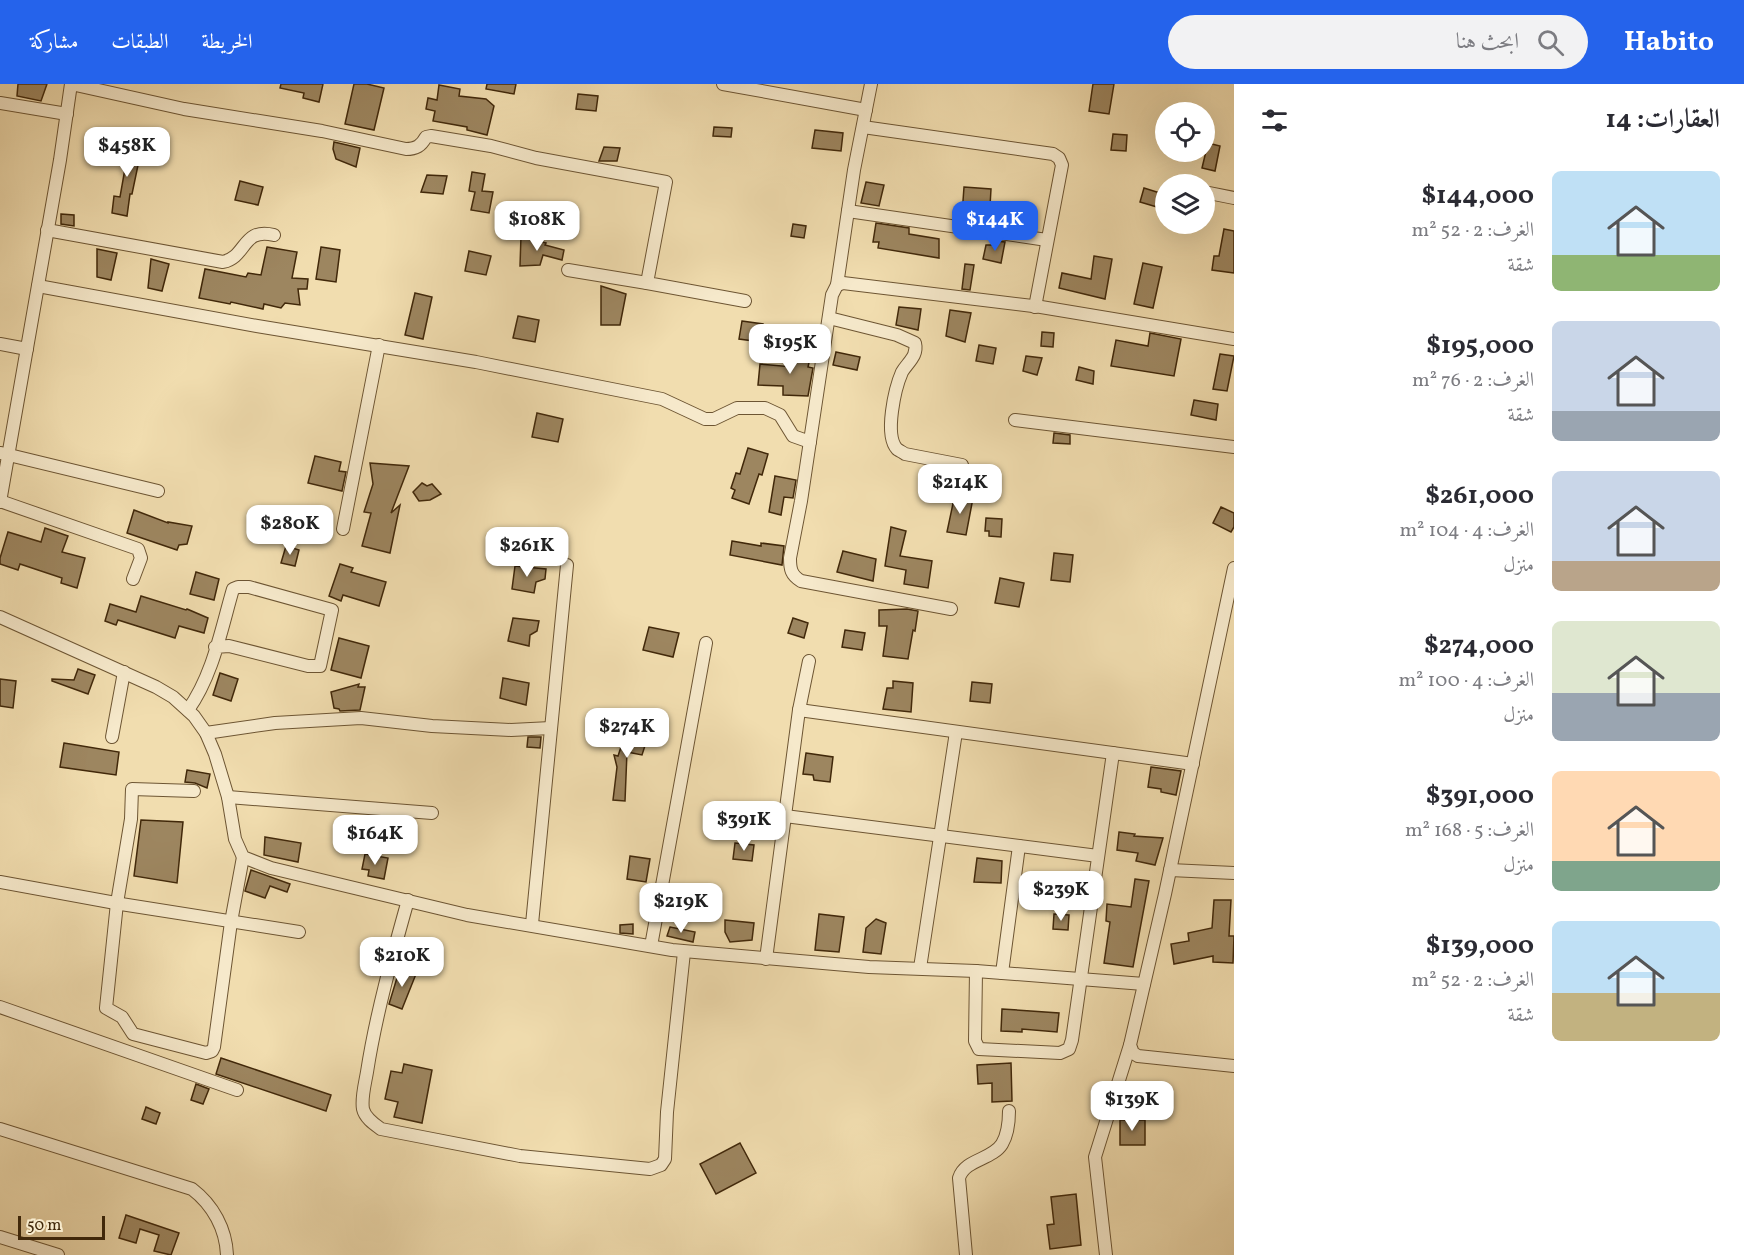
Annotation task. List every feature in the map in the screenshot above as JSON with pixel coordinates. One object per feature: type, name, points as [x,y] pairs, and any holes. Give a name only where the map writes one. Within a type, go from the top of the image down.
[{"type":"street","points":[[134,579],[141,558],[138,549],[0,502],[4,453],[27,349],[71,84],[184,109],[322,130],[406,148],[420,146],[427,136],[438,137],[498,147],[536,158],[666,182],[647,283]]},
{"type":"street","points":[[723,84],[866,110]]},
{"type":"street","points":[[871,84],[837,285],[832,295],[828,318],[790,567],[794,576],[801,581],[823,587],[951,609]]},
{"type":"street","points":[[0,103],[67,114]]},
{"type":"street","points":[[863,127],[1053,154],[1059,158],[1062,165],[1035,307]]},
{"type":"street","points":[[1215,194],[1234,198]]},
{"type":"street","points":[[848,211],[1047,240]]},
{"type":"street","points":[[47,230],[223,262],[232,259],[253,236],[262,233],[274,235]]},
{"type":"street","points":[[568,270],[745,301]]},
{"type":"street","points":[[837,285],[843,283],[1035,307],[1234,339]]},
{"type":"street","points":[[38,286],[257,326],[379,345],[662,399],[705,419],[714,420],[737,408],[765,408],[780,415],[793,436],[810,442]]},
{"type":"street","points":[[828,318],[897,335],[915,343],[914,354],[902,373],[893,401],[891,432],[893,442],[897,449],[905,454],[962,465]]},
{"type":"street","points":[[0,344],[27,349]]},
{"type":"street","points":[[343,529],[379,345]]},
{"type":"street","points":[[1015,420],[1234,447]]},
{"type":"street","points":[[4,453],[158,491]]},
{"type":"street","points":[[532,924],[567,565]]},
{"type":"street","points":[[1106,1255],[1095,1157],[1130,1045],[1229,614],[1234,568]]},
{"type":"street","points":[[188,710],[204,686],[215,647],[233,590],[238,587],[249,587],[332,610],[320,666],[308,666],[229,646],[215,647]]},
{"type":"street","points":[[0,617],[156,687],[188,710],[206,733],[228,797],[236,839],[243,857],[231,922],[214,1047],[212,1051],[206,1053],[133,1035],[122,1017],[106,1008],[117,903],[131,819],[132,789],[194,791]]},
{"type":"street","points":[[651,946],[706,643]]},
{"type":"street","points":[[766,959],[799,710],[809,661]]},
{"type":"street","points":[[112,737],[124,672]]},
{"type":"street","points":[[799,710],[1193,764]]},
{"type":"street","points":[[206,733],[274,723],[361,718],[432,726],[511,730],[551,728]]},
{"type":"street","points":[[920,968],[956,732]]},
{"type":"street","points":[[976,971],[975,1043],[979,1049],[1066,1052],[1072,1040],[1113,753]]},
{"type":"street","points":[[228,797],[432,813]]},
{"type":"street","points":[[785,816],[1098,856]]},
{"type":"street","points":[[1002,972],[1019,846]]},
{"type":"street","points":[[243,857],[271,868],[467,915],[532,924],[684,952],[868,967],[1002,972],[1144,984]]},
{"type":"street","points":[[1170,870],[1234,873]]},
{"type":"street","points":[[0,882],[299,932]]},
{"type":"street","points":[[408,900],[379,1009],[366,1079],[363,1110],[373,1124],[381,1129],[520,1156],[650,1170],[661,1165],[665,1159],[667,1112],[684,952]]},
{"type":"street","points":[[0,1007],[237,1090]]},
{"type":"street","points":[[1130,1045],[1133,1053],[1138,1056],[1234,1066]]},
{"type":"street","points":[[966,1255],[958,1178],[970,1165],[986,1157],[1002,1144],[1009,1126],[1009,1112]]},
{"type":"street","points":[[0,1129],[192,1190],[202,1197],[214,1212],[224,1234],[227,1255]]},
{"type":"street","points":[[0,1237],[58,1255]]},
{"type":"building","points":[[18,84],[47,84],[41,101],[17,96]]},
{"type":"building","points":[[281,84],[323,84],[319,102],[303,98],[304,93],[280,88]]},
{"type":"building","points":[[354,84],[384,88],[374,130],[345,124]]},
{"type":"building","points":[[487,84],[516,84],[514,94],[486,89]]},
{"type":"building","points":[[1093,84],[1114,84],[1109,114],[1089,111]]},
{"type":"building","points":[[439,85],[460,89],[459,96],[486,99],[494,106],[487,135],[467,130],[467,127],[433,121],[435,111],[426,109],[428,98],[437,100]]},
{"type":"building","points":[[578,94],[598,96],[596,111],[576,109]]},
{"type":"building","points":[[714,127],[732,128],[731,137],[713,136]]},
{"type":"building","points":[[815,130],[843,133],[841,151],[812,148]]},
{"type":"building","points":[[1113,134],[1127,135],[1126,151],[1111,150]]},
{"type":"building","points":[[125,142],[142,146],[127,216],[112,213],[114,196],[120,197],[126,163],[120,162]]},
{"type":"building","points":[[334,142],[360,148],[356,167],[336,159],[333,149]]},
{"type":"building","points":[[1215,145],[1220,146],[1215,171],[1202,168],[1203,162],[1215,162]]},
{"type":"building","points":[[604,147],[620,148],[617,161],[599,161]]},
{"type":"building","points":[[472,172],[485,174],[482,191],[493,192],[489,213],[471,210],[475,192],[469,191]]},
{"type":"building","points":[[427,175],[447,176],[443,194],[421,192]]},
{"type":"building","points":[[240,181],[263,187],[258,205],[235,200]]},
{"type":"building","points":[[866,182],[884,185],[879,206],[861,203]]},
{"type":"building","points":[[964,187],[991,189],[990,206],[986,206],[985,216],[962,215]]},
{"type":"building","points":[[1144,188],[1155,191],[1155,206],[1140,202]]},
{"type":"building","points":[[535,208],[549,214],[548,226],[531,224]]},
{"type":"building","points":[[61,214],[74,215],[74,226],[61,224]]},
{"type":"building","points":[[876,223],[909,228],[909,234],[939,239],[939,258],[878,248],[879,242],[873,242]]},
{"type":"building","points":[[793,224],[806,226],[804,238],[791,236]]},
{"type":"building","points":[[1224,229],[1234,231],[1234,273],[1212,270],[1214,256],[1219,256]]},
{"type":"building","points":[[521,236],[564,250],[562,260],[543,255],[540,265],[520,266]]},
{"type":"building","points":[[995,241],[1005,242],[1001,263],[983,259],[986,245],[994,245]]},
{"type":"building","points":[[267,247],[297,252],[292,278],[308,279],[307,289],[298,289],[300,305],[285,303],[281,308],[264,304],[263,309],[199,298],[205,269],[246,277],[248,273],[261,275]]},
{"type":"building","points":[[321,247],[340,250],[336,282],[316,279]]},
{"type":"building","points":[[97,249],[117,253],[111,280],[97,277]]},
{"type":"building","points":[[469,251],[491,256],[486,275],[465,271]]},
{"type":"building","points":[[1094,256],[1112,259],[1105,299],[1059,288],[1062,273],[1091,279]]},
{"type":"building","points":[[151,259],[169,264],[162,291],[148,288]]},
{"type":"building","points":[[1143,263],[1162,267],[1153,308],[1134,304]]},
{"type":"building","points":[[965,264],[974,265],[970,290],[962,289]]},
{"type":"building","points":[[601,286],[626,294],[620,325],[601,325]]},
{"type":"building","points":[[415,293],[432,297],[423,339],[405,335]]},
{"type":"building","points":[[899,307],[921,309],[918,330],[896,325]]},
{"type":"building","points":[[950,310],[971,313],[965,342],[946,336]]},
{"type":"building","points":[[518,316],[539,320],[535,342],[513,338]]},
{"type":"building","points":[[742,321],[763,324],[761,342],[739,339]]},
{"type":"building","points":[[1042,332],[1054,333],[1053,347],[1041,346]]},
{"type":"building","points":[[1150,333],[1181,339],[1174,376],[1111,366],[1116,340],[1148,346]]},
{"type":"building","points":[[979,345],[996,348],[993,364],[976,361]]},
{"type":"building","points":[[797,346],[812,349],[808,367],[813,368],[808,396],[783,395],[783,386],[758,385],[760,364],[793,367]]},
{"type":"building","points":[[836,352],[860,357],[857,370],[833,365]]},
{"type":"building","points":[[1220,354],[1234,356],[1227,391],[1213,389]]},
{"type":"building","points":[[1026,356],[1042,358],[1037,375],[1023,371]]},
{"type":"building","points":[[1079,367],[1094,371],[1093,384],[1076,380]]},
{"type":"building","points":[[1194,400],[1218,404],[1216,420],[1191,415]]},
{"type":"building","points":[[537,413],[563,419],[558,442],[532,437]]},
{"type":"building","points":[[1054,433],[1070,435],[1070,444],[1053,443]]},
{"type":"building","points":[[748,448],[768,454],[762,475],[759,474],[749,504],[732,498],[735,490],[731,488],[736,473],[740,474]]},
{"type":"building","points":[[315,456],[341,462],[339,471],[346,472],[342,491],[308,483]]},
{"type":"building","points":[[370,463],[409,466],[391,513],[400,505],[390,553],[362,546],[371,513],[364,512],[373,484]]},
{"type":"building","points":[[775,476],[796,480],[793,498],[784,497],[781,515],[769,512]]},
{"type":"building","points":[[422,483],[427,486],[432,484],[441,494],[430,500],[419,501],[413,492]]},
{"type":"building","points":[[955,494],[973,498],[966,535],[947,532]]},
{"type":"building","points":[[1221,507],[1234,513],[1234,527],[1231,532],[1213,523]]},
{"type":"building","points":[[134,510],[168,523],[192,526],[187,544],[179,545],[177,550],[127,533]]},
{"type":"building","points":[[986,518],[1002,519],[1001,537],[989,536],[989,531],[985,531]]},
{"type":"building","points":[[891,527],[906,531],[900,556],[932,561],[928,588],[904,584],[906,570],[885,566]]},
{"type":"building","points":[[45,528],[68,536],[62,552],[85,558],[77,588],[61,583],[62,578],[20,564],[18,570],[0,564],[8,532],[41,542]]},
{"type":"building","points":[[732,541],[761,546],[761,543],[784,546],[782,565],[730,555]]},
{"type":"building","points":[[286,546],[299,550],[295,566],[281,563]]},
{"type":"building","points":[[843,551],[876,559],[873,581],[837,572]]},
{"type":"building","points":[[1054,553],[1073,555],[1070,582],[1051,580]]},
{"type":"building","points":[[340,564],[353,568],[351,572],[386,582],[379,606],[343,595],[341,601],[329,596]]},
{"type":"building","points":[[515,566],[546,569],[545,579],[536,582],[534,593],[512,589]]},
{"type":"building","points":[[196,572],[219,579],[214,600],[190,594]]},
{"type":"building","points":[[1000,578],[1024,583],[1019,607],[995,603]]},
{"type":"building","points":[[141,596],[187,609],[208,618],[204,633],[179,626],[175,638],[118,620],[116,625],[105,621],[110,604],[136,612]]},
{"type":"building","points":[[879,610],[918,611],[908,659],[883,656],[887,626],[879,626]]},
{"type":"building","points":[[513,618],[539,621],[537,631],[530,635],[529,646],[508,641]]},
{"type":"building","points":[[793,618],[808,623],[804,638],[788,633]]},
{"type":"building","points":[[649,627],[679,633],[673,657],[643,650]]},
{"type":"building","points":[[845,630],[865,633],[862,650],[842,647]]},
{"type":"building","points":[[339,638],[369,646],[361,678],[331,670]]},
{"type":"building","points":[[78,669],[95,675],[88,694],[52,681],[52,679],[74,680]]},
{"type":"building","points":[[220,673],[238,679],[231,701],[213,695]]},
{"type":"building","points":[[503,678],[529,683],[526,705],[500,698]]},
{"type":"building","points":[[0,679],[16,681],[13,708],[0,706]]},
{"type":"building","points":[[893,681],[913,683],[911,712],[883,709],[887,688],[893,688]]},
{"type":"building","points":[[972,682],[992,684],[990,703],[970,701]]},
{"type":"building","points":[[359,684],[358,687],[365,687],[360,710],[340,711],[334,708],[331,692]]},
{"type":"building","points":[[627,729],[649,733],[642,755],[627,752],[625,801],[613,800],[617,767],[614,755],[618,756]]},
{"type":"building","points":[[528,737],[541,737],[540,748],[527,747]]},
{"type":"building","points":[[64,743],[119,752],[116,775],[60,767]]},
{"type":"building","points":[[806,753],[833,757],[830,782],[814,780],[813,775],[803,774]]},
{"type":"building","points":[[1151,767],[1181,771],[1176,795],[1148,787]]},
{"type":"building","points":[[187,770],[210,774],[207,788],[185,782]]},
{"type":"building","points":[[141,820],[183,822],[177,883],[134,876]]},
{"type":"building","points":[[1119,832],[1135,834],[1134,836],[1163,838],[1155,865],[1136,861],[1138,853],[1117,850]]},
{"type":"building","points":[[265,837],[301,843],[298,862],[264,855]]},
{"type":"building","points":[[735,843],[754,845],[752,861],[733,859]]},
{"type":"building","points":[[365,854],[388,858],[384,879],[368,876],[369,870],[362,869]]},
{"type":"building","points":[[630,856],[650,859],[646,882],[627,879]]},
{"type":"building","points":[[977,858],[1002,861],[1001,883],[974,882]]},
{"type":"building","points":[[251,870],[290,884],[287,892],[270,886],[265,898],[245,891]]},
{"type":"building","points":[[1084,875],[1081,895],[1063,893],[1062,876]]},
{"type":"building","points":[[1135,879],[1149,881],[1133,967],[1104,963],[1110,922],[1106,921],[1107,904],[1131,907]]},
{"type":"building","points":[[1214,900],[1231,900],[1229,936],[1234,936],[1233,963],[1213,962],[1213,956],[1174,964],[1171,944],[1189,941],[1188,933],[1212,928]]},
{"type":"building","points":[[819,914],[844,917],[839,952],[815,950]]},
{"type":"building","points":[[1054,914],[1069,915],[1068,930],[1053,929]]},
{"type":"building","points":[[876,919],[886,923],[881,954],[863,952],[866,928]]},
{"type":"building","points":[[725,920],[754,923],[752,940],[730,942],[725,932]]},
{"type":"building","points":[[633,924],[633,934],[620,933],[620,925]]},
{"type":"building","points":[[670,927],[695,932],[693,942],[667,936]]},
{"type":"building","points":[[400,968],[416,974],[402,1009],[389,1004]]},
{"type":"building","points":[[1002,1009],[1059,1013],[1057,1032],[1022,1029],[1022,1032],[1001,1031]]},
{"type":"building","points":[[221,1058],[331,1095],[326,1111],[216,1074]]},
{"type":"building","points":[[1011,1063],[1012,1101],[992,1102],[992,1083],[978,1084],[977,1065]]},
{"type":"building","points":[[404,1064],[432,1070],[422,1123],[394,1117],[398,1102],[385,1099],[391,1071],[402,1073]]},
{"type":"building","points":[[196,1084],[209,1089],[203,1104],[191,1100]]},
{"type":"building","points":[[146,1107],[160,1113],[156,1124],[142,1119]]},
{"type":"building","points":[[1120,1120],[1145,1120],[1145,1145],[1120,1145]]},
{"type":"building","points":[[740,1143],[756,1173],[716,1194],[700,1164]]},
{"type":"building","points":[[1076,1194],[1081,1245],[1050,1249],[1047,1225],[1054,1224],[1051,1197]]},
{"type":"building","points":[[126,1215],[179,1233],[171,1255],[154,1251],[159,1235],[140,1229],[136,1243],[119,1238]]}]
